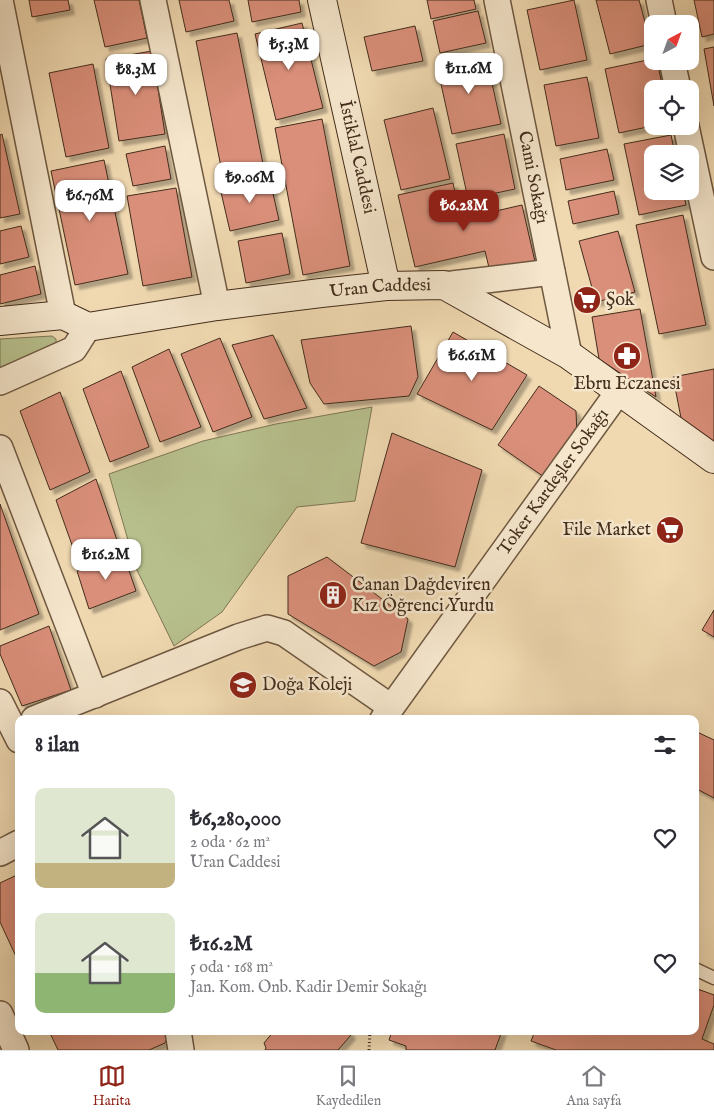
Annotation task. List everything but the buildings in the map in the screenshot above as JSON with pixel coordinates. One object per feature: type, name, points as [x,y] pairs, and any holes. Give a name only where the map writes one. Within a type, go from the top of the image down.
[{"type":"main road","name":"İstiklal Caddesi","points":[[322,0],[386,286]]},
{"type":"main road","name":"Uran Caddesi","points":[[88,327],[218,306],[386,286],[444,284],[569,355],[714,458]]},
{"type":"main road","points":[[0,321],[63,315],[88,327]]},
{"type":"street","points":[[0,0],[63,315]]},
{"type":"street","points":[[153,0],[218,306]]},
{"type":"street","name":"Cami Sokağı","points":[[497,0],[569,355]]},
{"type":"street","points":[[658,0],[662,15]]},
{"type":"street","points":[[688,135],[714,257]]},
{"type":"street","points":[[444,284],[552,272]]},
{"type":"street","points":[[0,382],[74,349],[88,327]]},
{"type":"street","name":"Toker Kardeşler Sokağı","points":[[387,713],[619,391]]},
{"type":"street","points":[[0,448],[95,695]]},
{"type":"street","points":[[50,715],[238,637],[267,628],[284,633],[387,713]]},
{"type":"street","points":[[0,702],[15,721]]},
{"type":"street","points":[[0,853],[15,845]]},
{"type":"street","points":[[0,1014],[16,1050]]},
{"type":"lane","points":[[699,971],[714,978]]},
{"type":"path","points":[[369,1050],[370,1035]]},
{"type":"green space","points":[[52,336],[56,339],[56,344],[0,372],[0,339]]},
{"type":"green space","points":[[372,407],[355,501],[297,507],[222,612],[174,646],[136,568],[109,474],[203,441],[276,424]]},
{"type":"place","name":"Şok","points":[[587,300]]},
{"type":"place","name":"Ebru Eczanesi","points":[[627,356]]},
{"type":"place","name":"File Market","points":[[670,530]]},
{"type":"place","name":"Canan Dağdeviren Kız Öğrenci Yurdu","points":[[333,595]]},
{"type":"place","name":"Doğa Koleji","points":[[243,685]]}]
